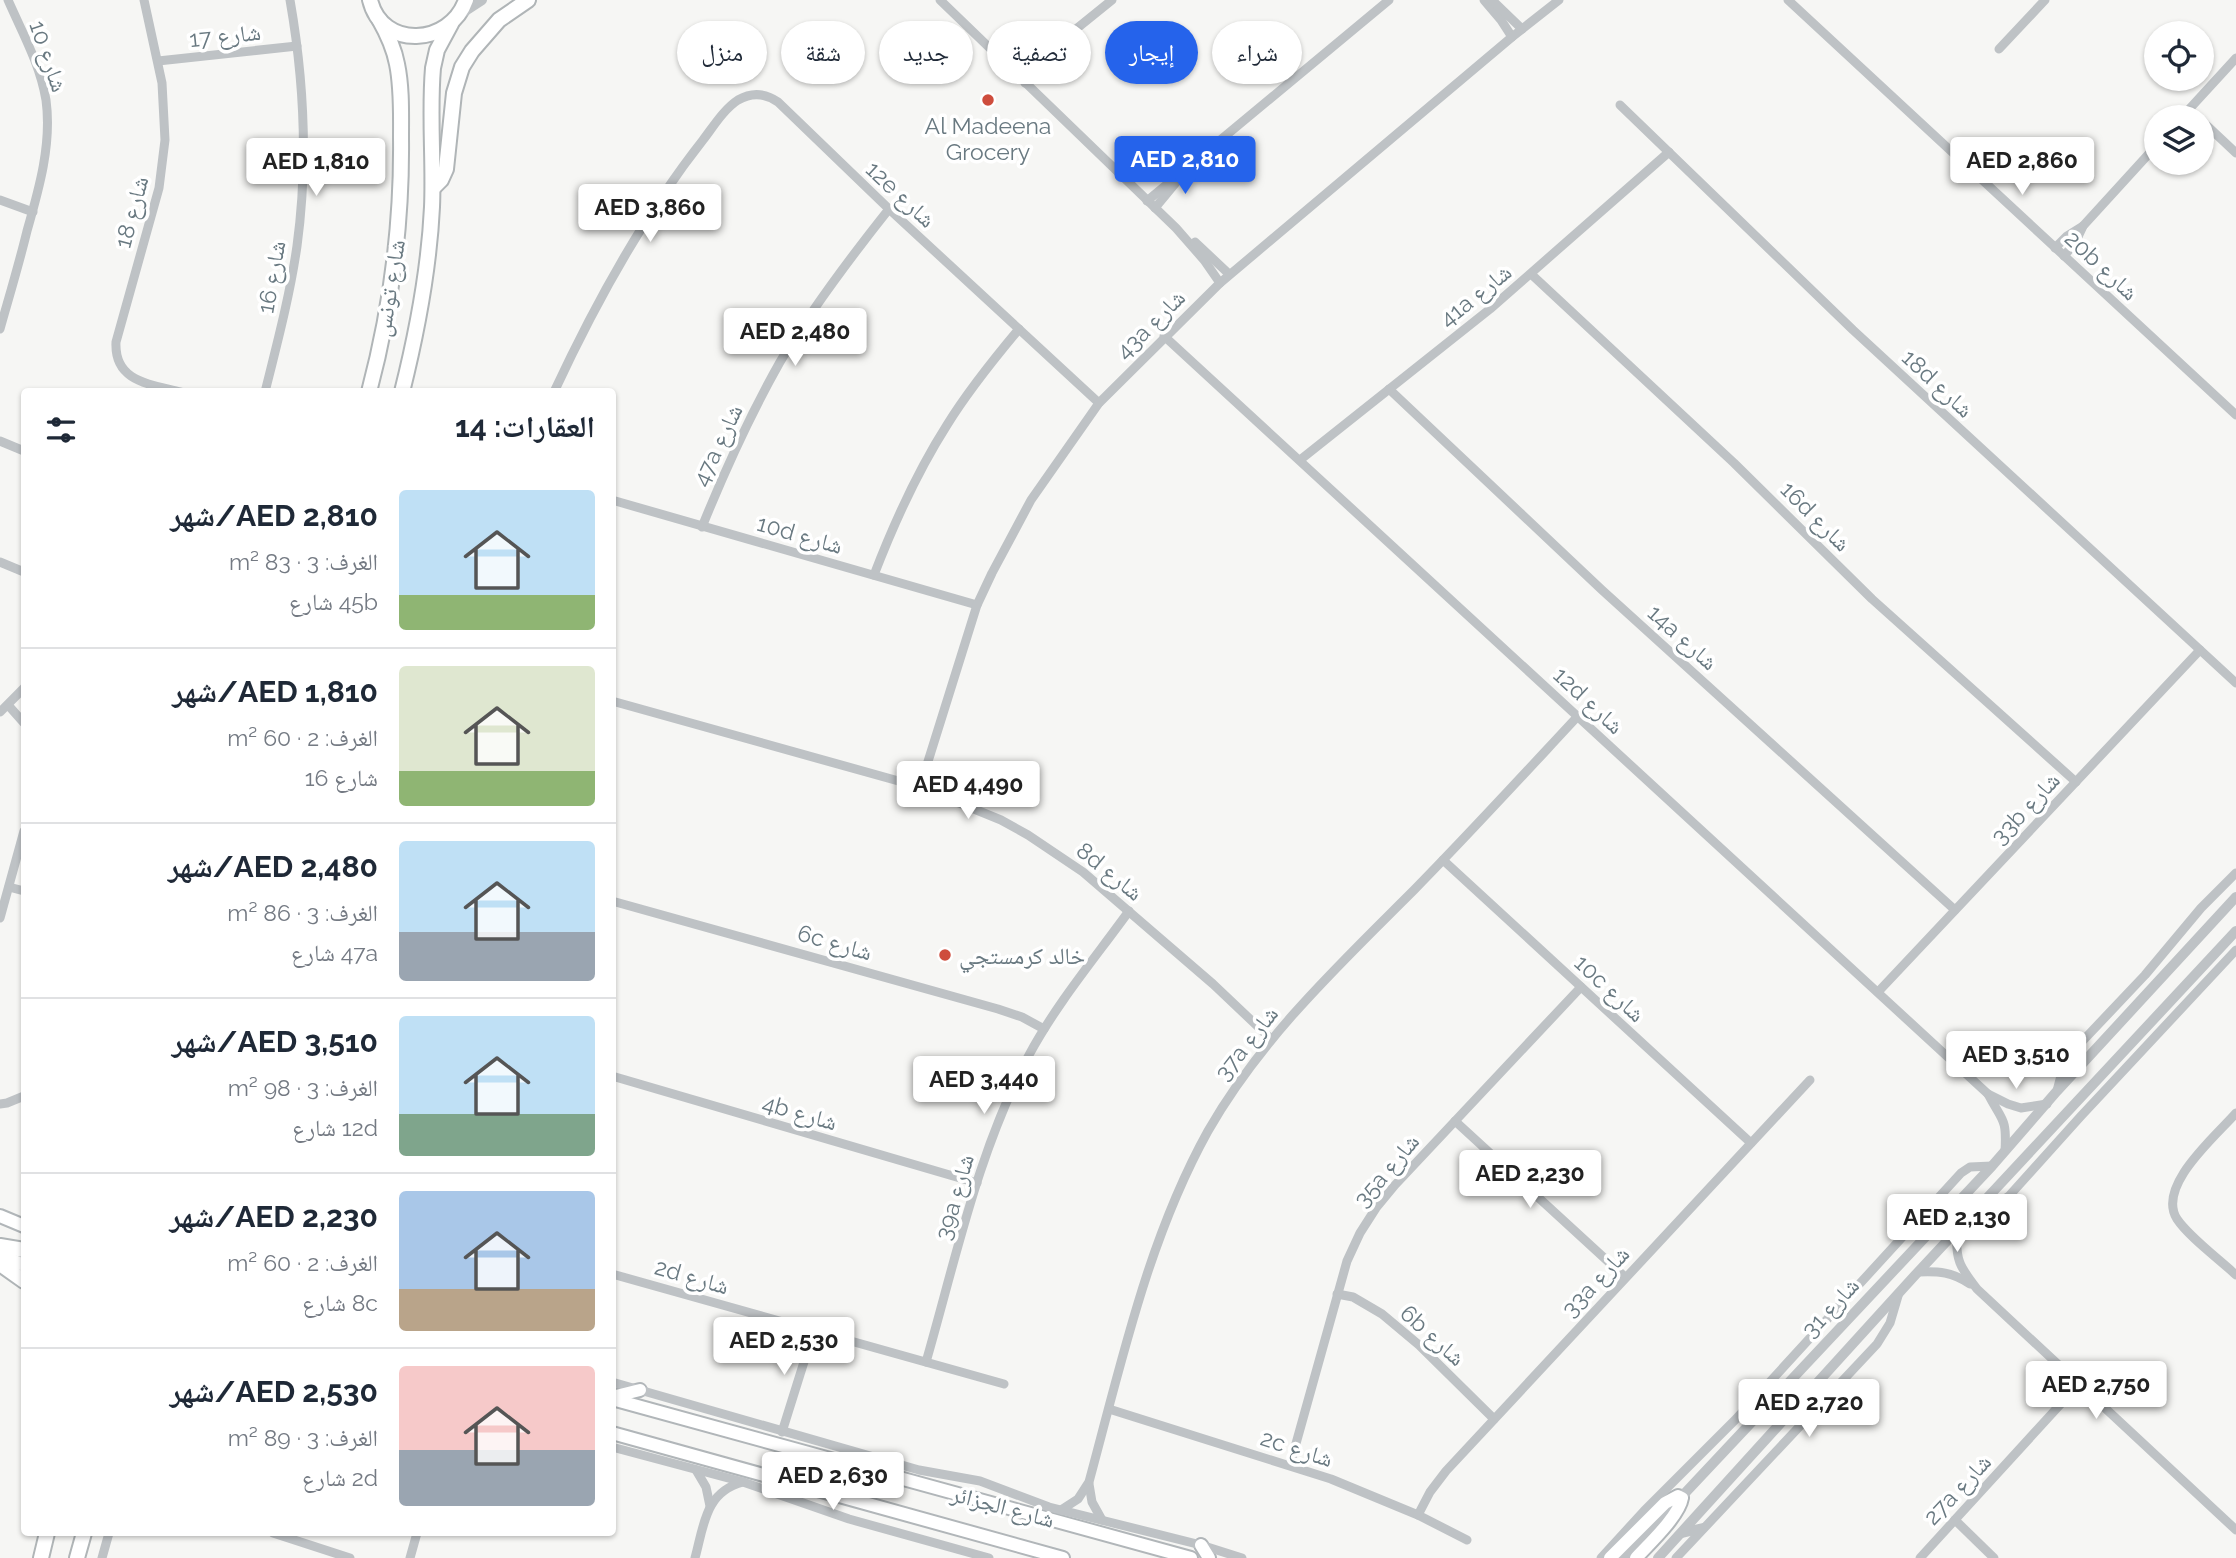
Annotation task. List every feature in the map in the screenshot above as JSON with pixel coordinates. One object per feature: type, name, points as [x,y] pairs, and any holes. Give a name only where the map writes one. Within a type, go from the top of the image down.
[{"type":"main road","name":"شارع تونس","points":[[370,0],[390,40],[399,75],[401,155],[395,260],[370,388]]},
{"type":"main road","name":"شارع تونس","points":[[403,388],[424,288],[429,246],[433,188],[433,68],[441,41],[466,0]]},
{"type":"main road","points":[[433,188],[442,180],[446,169],[454,93],[462,66],[499,20],[528,0]]},
{"type":"main road","points":[[379,19],[392,30],[407,36],[422,37],[438,33],[455,20]]},
{"type":"main road","points":[[0,1216],[21,1225]]},
{"type":"main road","points":[[0,1246],[21,1250]]},
{"type":"main road","points":[[0,1255],[21,1264]]},
{"type":"main road","points":[[0,1264],[21,1279]]},
{"type":"main road","points":[[616,1397],[640,1390]]},
{"type":"main road","name":"شارع الجزائر","points":[[616,1399],[1192,1558]]},
{"type":"main road","name":"شارع الجزائر","points":[[616,1434],[1063,1558]]},
{"type":"main road","points":[[1611,1558],[1665,1503],[1678,1496],[1682,1498],[1682,1503],[1674,1514],[1636,1558]]},
{"type":"main road","points":[[41,1558],[46,1536]]},
{"type":"main road","points":[[77,1558],[82,1536]]},
{"type":"main road","points":[[1200,1545],[1209,1558]]},
{"type":"street","name":"شارع 10","points":[[0,329],[33,212],[46,150],[47,125],[46,100],[37,67],[8,0]]},
{"type":"street","name":"شارع 18","points":[[144,0],[146,19],[158,61],[166,122],[162,173],[115,349],[119,363],[131,377],[168,388]]},
{"type":"street","name":"شارع 16","points":[[266,388],[292,281],[301,211],[303,135],[297,46],[290,0]]},
{"type":"street","points":[[455,20],[482,0]]},
{"type":"street","points":[[940,0],[987,45]]},
{"type":"street","points":[[1087,21],[1112,0]]},
{"type":"street","points":[[1147,201],[1389,0]]},
{"type":"street","points":[[1484,0],[1512,37]]},
{"type":"street","points":[[1492,0],[1522,29]]},
{"type":"street","name":"43a شارع","points":[[920,787],[977,605],[1031,500],[1099,403],[1164,335],[1229,275],[1559,0]]},
{"type":"street","name":"20b شارع","points":[[1788,0],[2236,415]]},
{"type":"street","points":[[1999,49],[2045,0]]},
{"type":"street","name":"شارع 17","points":[[158,61],[297,46]]},
{"type":"street","points":[[2193,105],[2236,58]]},
{"type":"street","points":[[1027,84],[1176,228],[1220,283]]},
{"type":"street","name":"12e شارع","points":[[556,388],[620,264],[659,201],[730,106],[754,94],[768,96],[778,102],[889,209],[1099,403]]},
{"type":"street","name":"18d شارع","points":[[1620,105],[1853,330],[2236,682]]},
{"type":"street","points":[[2214,132],[2236,153]]},
{"type":"street","name":"41a شارع","points":[[1300,460],[1531,274],[1669,152]]},
{"type":"street","points":[[2055,248],[2083,226],[2144,159]]},
{"type":"street","points":[[1155,208],[1191,164]]},
{"type":"street","points":[[0,200],[33,212]]},
{"type":"street","name":"47a شارع","points":[[702,527],[723,474],[780,363],[835,279],[889,209]]},
{"type":"street","points":[[2064,256],[2075,243],[2083,226]]},
{"type":"street","points":[[1176,228],[1229,275]]},
{"type":"street","name":"16d شارع","points":[[1531,274],[1734,463],[1872,599],[2076,782]]},
{"type":"street","points":[[874,575],[893,526],[936,443],[982,375],[1018,329]]},
{"type":"street","name":"12d شارع","points":[[1164,335],[1988,1094],[2021,1108],[2047,1104]]},
{"type":"street","name":"14a شارع","points":[[1389,389],[1602,590],[1955,910]]},
{"type":"street","points":[[0,441],[21,450]]},
{"type":"street","name":"10d شارع","points":[[616,501],[977,605]]},
{"type":"street","points":[[0,562],[21,571]]},
{"type":"street","name":"33b شارع","points":[[1878,992],[2200,650]]},
{"type":"street","points":[[0,712],[21,691]]},
{"type":"street","name":"8d شارع","points":[[616,702],[920,787],[975,808],[1028,835],[1083,872],[1213,984],[1271,1040]]},
{"type":"street","points":[[8,705],[21,720]]},
{"type":"street","name":"37a شارع","points":[[1061,1510],[1078,1499],[1089,1482],[1168,1215],[1233,1090],[1256,1057],[1329,975],[1443,860],[1578,716]]},
{"type":"street","points":[[0,918],[21,842]]},
{"type":"street","name":"10c شارع","points":[[1443,860],[1751,1143]]},
{"type":"street","points":[[2057,1091],[2063,1068],[2076,1049],[2145,975],[2201,908],[2236,873]]},
{"type":"street","points":[[9,887],[21,890]]},
{"type":"street","name":"شارع 31","points":[[1624,1558],[1992,1167],[2057,1091],[2236,897]]},
{"type":"street","name":"6c شارع","points":[[616,902],[998,1009],[1022,1017],[1044,1029]]},
{"type":"street","name":"39a شارع","points":[[926,1362],[977,1182],[1005,1105],[1044,1029],[1129,911]]},
{"type":"street","name":"شارع 31","points":[[1658,1558],[1918,1272],[2236,931]]},
{"type":"street","points":[[1978,1209],[1990,1209],[2009,1196],[2236,950]]},
{"type":"street","name":"35a شارع","points":[[1290,1465],[1347,1261],[1360,1234],[1395,1185],[1581,987]]},
{"type":"street","name":"4b شارع","points":[[616,1077],[977,1182]]},
{"type":"street","name":"33a شارع","points":[[1418,1515],[1438,1481],[1810,1080]]},
{"type":"street","name":"12d شارع","points":[[1988,1094],[2004,1121],[2006,1151]]},
{"type":"street","points":[[0,1104],[21,1097]]},
{"type":"street","points":[[2236,1113],[2179,1179],[2172,1203],[2178,1220],[2236,1275]]},
{"type":"street","points":[[1455,1121],[1625,1277]]},
{"type":"street","points":[[1601,1558],[1735,1420],[1961,1173],[1970,1167],[1992,1167]]},
{"type":"street","points":[[1957,1231],[1959,1264],[1978,1289],[2236,1530]]},
{"type":"street","points":[[1918,1272],[1943,1271],[1978,1289]]},
{"type":"street","name":"2d شارع","points":[[616,1275],[1004,1384]]},
{"type":"street","name":"6b شارع","points":[[1337,1294],[1362,1301],[1382,1314],[1419,1345],[1494,1419]]},
{"type":"street","points":[[1676,1558],[1877,1344],[1890,1324],[1898,1296]]},
{"type":"street","points":[[782,1432],[814,1330]]},
{"type":"street","points":[[616,1383],[919,1471],[980,1481],[1038,1504],[1242,1558]]},
{"type":"street","name":"27a شارع","points":[[1920,1558],[2079,1384]]},
{"type":"street","name":"2c شارع","points":[[1109,1409],[1290,1465],[1418,1515],[1467,1540]]},
{"type":"street","points":[[616,1448],[743,1482],[849,1520],[989,1558]]},
{"type":"street","points":[[696,1470],[706,1487],[710,1506]]},
{"type":"street","points":[[695,1558],[710,1506],[723,1490],[743,1482]]},
{"type":"street","points":[[1089,1482],[1092,1502],[1102,1520]]},
{"type":"street","points":[[1955,1520],[1994,1558]]},
{"type":"street","points":[[1682,1533],[1703,1528]]},
{"type":"street","points":[[102,1558],[108,1536]]},
{"type":"street","points":[[282,1536],[352,1558]]},
{"type":"street","points":[[410,1558],[416,1536]]},
{"type":"street","points":[[953,1547],[961,1558]]},
{"type":"place","name":"Al Madeena Grocery","points":[[988,100]]},
{"type":"place","name":"خالد كرمستجي","points":[[945,955]]}]
